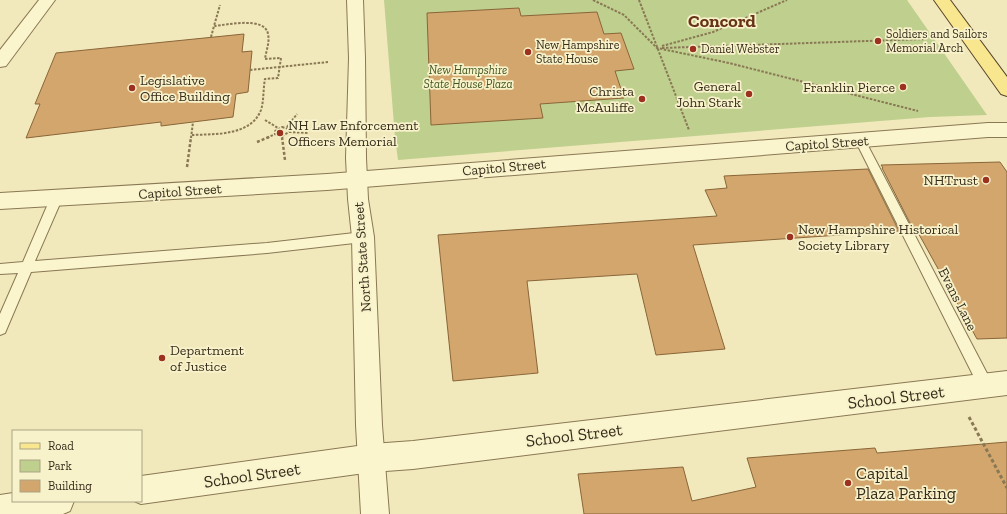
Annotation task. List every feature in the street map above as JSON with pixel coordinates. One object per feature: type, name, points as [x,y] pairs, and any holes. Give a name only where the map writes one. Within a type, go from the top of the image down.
[{"type":"main road","points":[[942,0],[1007,90]]},
{"type":"street","points":[[0,62],[47,0]]},
{"type":"street","name":"North State Street","points":[[355,0],[357,58],[357,180],[363,237],[375,514]]},
{"type":"street","name":"Capitol Street","points":[[0,201],[56,199],[357,180],[977,131],[1007,130]]},
{"type":"street","name":"School Street","points":[[142,490],[372,458],[413,455],[996,384]]},
{"type":"street","points":[[0,509],[52,502]]},
{"type":"lane","name":"Evans Lane","points":[[860,140],[996,384]]},
{"type":"lane","points":[[0,329],[56,199]]},
{"type":"lane","points":[[0,269],[267,248],[363,237]]},
{"type":"path","points":[[593,0],[624,15],[657,48],[730,63],[919,111]]},
{"type":"path","points":[[639,0],[689,130]]},
{"type":"path","points":[[657,48],[713,32],[787,0]]},
{"type":"path","points":[[211,37],[220,5]]},
{"type":"path","points":[[192,135],[233,131],[249,125],[256,119],[262,107],[264,79],[278,78],[281,58],[265,59],[268,34],[263,26],[244,23],[214,26]]},
{"type":"path","points":[[657,48],[926,39]]},
{"type":"path","points":[[250,70],[328,62]]},
{"type":"path","points":[[265,120],[278,128],[286,127],[297,114]]},
{"type":"path","points":[[187,167],[193,122]]},
{"type":"path","points":[[286,127],[289,129],[289,132]]},
{"type":"path","points":[[257,142],[275,134],[275,131],[278,128]]},
{"type":"path","points":[[282,137],[289,132],[309,133]]},
{"type":"path","points":[[275,134],[282,137]]},
{"type":"path","points":[[282,137],[285,162]]},
{"type":"path","points":[[969,417],[1007,488]]},
{"type":"green space","name":"New Hampshire State House Plaza","points":[[384,0],[907,0],[987,115],[930,117],[398,160]]},
{"type":"building","name":"New Hampshire State House","points":[[519,8],[521,16],[597,12],[604,34],[621,33],[634,69],[615,71],[624,98],[540,104],[543,118],[431,125],[427,13]]},
{"type":"building","name":"Legislative Office Building","points":[[244,34],[242,52],[252,51],[248,92],[236,94],[233,117],[161,126],[161,122],[26,138],[40,104],[35,104],[56,53]]},
{"type":"building","points":[[1000,162],[1007,172],[1007,338],[977,339],[916,229],[913,229],[881,165]]},
{"type":"building","points":[[868,169],[899,231],[693,245],[725,349],[656,355],[637,274],[527,281],[538,373],[453,381],[438,235],[717,216],[705,190],[727,188],[724,176]]},
{"type":"building","points":[[1007,442],[1007,514],[584,514],[578,474],[683,467],[692,501],[756,487],[747,458],[875,448],[877,453]]},
{"type":"place","name":"Soldiers and Sailors Memorial Arch","points":[[878,41]]},
{"type":"place","name":"Daniel Webster","points":[[693,49]]},
{"type":"place","name":"New Hampshire State House","points":[[528,52]]},
{"type":"place","name":"Franklin Pierce","points":[[903,87]]},
{"type":"place","name":"Legislative Office Building","points":[[132,88]]},
{"type":"place","name":"General John Stark","points":[[749,94]]},
{"type":"place","name":"Christa McAuliffe","points":[[642,99]]},
{"type":"place","name":"NH Law Enforcement Officers Memorial","points":[[280,133]]},
{"type":"place","name":"NHTrust","points":[[986,180]]},
{"type":"place","name":"New Hampshire Historical Society Library","points":[[790,237]]},
{"type":"place","name":"Department of Justice","points":[[162,358]]},
{"type":"place","name":"Capital Plaza Parking","points":[[848,483]]},
{"type":"district","name":"Concord","points":[[722,21]]}]
